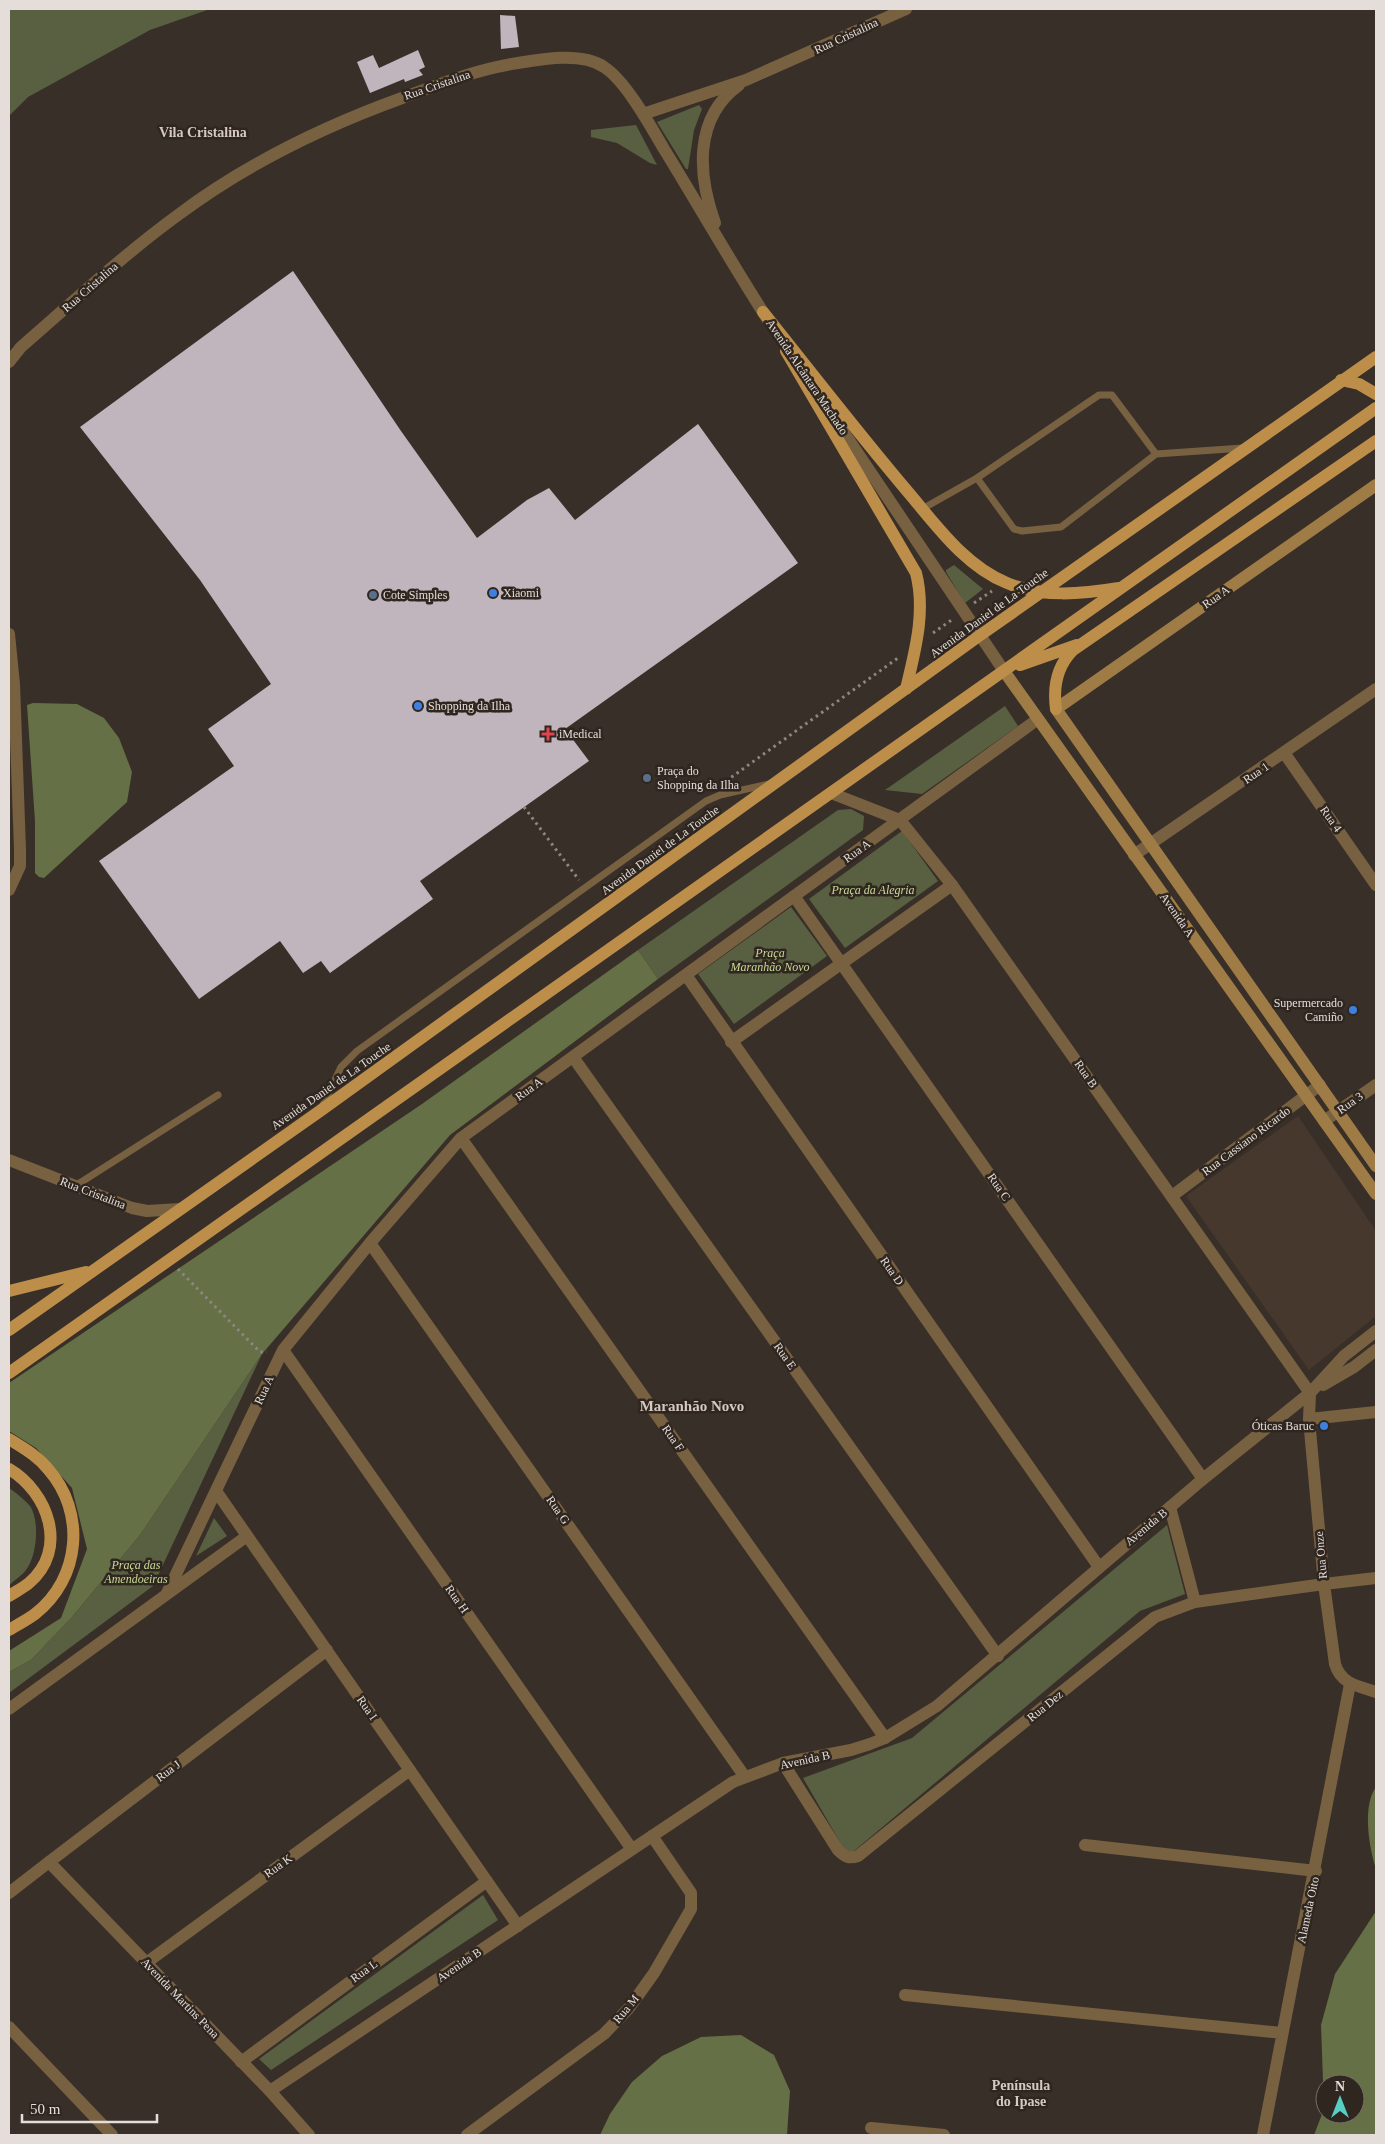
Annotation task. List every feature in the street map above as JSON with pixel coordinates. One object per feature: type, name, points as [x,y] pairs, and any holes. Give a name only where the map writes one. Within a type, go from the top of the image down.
[{"type":"main road","points":[[763,312],[873,451],[922,509],[965,555],[1004,582],[1041,592],[1092,592],[1122,588]]},
{"type":"main road","points":[[763,312],[916,573],[920,608],[916,645],[906,689]]},
{"type":"main road","name":"Avenida Daniel de La Touche","points":[[9,1330],[320,1111],[979,636],[1376,357]]},
{"type":"main road","points":[[1341,380],[1359,384],[1376,394]]},
{"type":"main road","points":[[9,1373],[1376,408]]},
{"type":"main road","points":[[1056,709],[1055,689],[1059,670],[1069,654],[1082,643],[1376,441]]},
{"type":"main road","name":"Rua A","points":[[1056,709],[1376,485]]},
{"type":"main road","points":[[1004,671],[1082,643]]},
{"type":"main road","name":"Avenida A","points":[[1004,671],[1376,1194]]},
{"type":"main road","name":"Avenida A","points":[[1056,709],[1376,1166]]},
{"type":"main road","points":[[9,1292],[93,1270]]},
{"type":"main road","points":[[9,1439],[38,1458],[62,1487],[71,1508],[74,1529],[74,1551],[67,1572],[56,1593],[34,1615],[9,1630]]},
{"type":"main road","points":[[9,1469],[21,1476],[35,1491],[49,1518],[51,1534],[46,1556],[37,1574],[28,1583],[9,1596]]},
{"type":"street","name":"Rua Cristalina","points":[[9,362],[21,347],[130,252],[178,215],[236,175],[356,115],[476,72],[532,61],[574,59],[596,63],[608,69],[643,114],[746,80],[906,9]]},
{"type":"street","points":[[724,247],[714,220],[703,176],[703,141],[715,110],[724,98],[746,80]]},
{"type":"street","name":"Avenida Alcântara Machado","points":[[643,114],[763,312],[979,636]]},
{"type":"street","points":[[9,634],[14,684],[20,866],[9,890]]},
{"type":"street","name":"Avenida A","points":[[979,636],[1004,671]]},
{"type":"street","name":"Rua 1","points":[[1134,855],[1285,754],[1376,689]]},
{"type":"street","name":"Rua A","points":[[167,1593],[283,1350],[370,1243],[461,1138],[1038,719]]},
{"type":"street","name":"Rua 4","points":[[1285,754],[1376,885]]},
{"type":"street","name":"Rua B","points":[[831,793],[900,820],[952,885],[1310,1392]]},
{"type":"street","points":[[732,1042],[952,885]]},
{"type":"street","name":"Rua C","points":[[794,896],[1203,1479]]},
{"type":"street","name":"Rua D","points":[[686,975],[1099,1567]]},
{"type":"street","name":"Rua E","points":[[573,1057],[998,1656]]},
{"type":"street","name":"Rua Cassiano Ricardo","points":[[1172,1196],[1320,1085]]},
{"type":"street","name":"Rua 3","points":[[1324,1121],[1376,1085]]},
{"type":"street","name":"Rua F","points":[[461,1138],[885,1738]]},
{"type":"street","name":"Rua Cristalina","points":[[9,1160],[132,1208],[148,1211],[180,1209]]},
{"type":"street","name":"Rua G","points":[[370,1243],[745,1777]]},
{"type":"street","name":"Avenida B","points":[[270,2091],[733,1782],[783,1763],[851,1750],[885,1738],[937,1706],[998,1656],[1203,1479],[1310,1392],[1344,1356],[1376,1331]]},
{"type":"street","name":"Rua H","points":[[283,1350],[632,1848]]},
{"type":"street","name":"Avenida B","points":[[1310,1392],[1354,1367],[1376,1350]]},
{"type":"street","name":"Rua Onze","points":[[1310,1392],[1309,1418],[1324,1584],[1335,1664],[1338,1672],[1350,1684]]},
{"type":"street","points":[[1309,1418],[1376,1412]]},
{"type":"street","name":"Rua I","points":[[216,1491],[518,1926]]},
{"type":"street","points":[[1170,1507],[1195,1602]]},
{"type":"street","name":"Rua A","points":[[9,1709],[247,1536]]},
{"type":"street","name":"Rua Dez","points":[[783,1763],[838,1850],[844,1857],[852,1858],[858,1856],[1155,1617],[1195,1602],[1376,1578]]},
{"type":"street","name":"Rua J","points":[[9,1893],[327,1650]]},
{"type":"street","points":[[1350,1684],[1376,1692]]},
{"type":"street","name":"Alameda Oito","points":[[1263,2135],[1316,1870],[1350,1684]]},
{"type":"street","name":"Rua K","points":[[146,1963],[410,1770]]},
{"type":"street","name":"Rua M","points":[[467,2135],[604,2034],[629,2008],[654,1973],[691,1909],[692,1901],[691,1894],[652,1836]]},
{"type":"street","points":[[1086,1845],[1316,1870]]},
{"type":"street","name":"Avenida Martins Pena","points":[[49,1862],[310,2135]]},
{"type":"street","name":"Rua L","points":[[241,2062],[487,1881]]},
{"type":"street","points":[[905,1995],[1282,2033]]},
{"type":"street","points":[[9,2027],[112,2135]]},
{"type":"street","points":[[871,2128],[944,2135]]},
{"type":"lane","points":[[922,509],[977,478],[1099,395],[1112,395],[1156,454]]},
{"type":"lane","points":[[977,478],[1014,529],[1052,530],[1060,527],[1156,454],[1245,448]]},
{"type":"lane","points":[[320,1111],[341,1067],[357,1051],[550,912],[706,801],[720,795],[779,782]]},
{"type":"lane","points":[[74,1186],[218,1095]]},
{"type":"path","points":[[784,738],[1004,582]]},
{"type":"path","points":[[524,807],[581,882]]},
{"type":"path","points":[[169,1260],[260,1352],[283,1350]]},
{"type":"shaded area","points":[[1298,1116],[1376,1231],[1376,1316],[1309,1370],[1186,1196]]},
{"type":"green space","points":[[9,9],[210,9],[150,30],[28,97],[9,116]]},
{"type":"green space","points":[[699,105],[702,109],[694,130],[688,169],[686,169],[657,122]]},
{"type":"green space","points":[[636,125],[657,165],[650,163],[617,143],[591,137],[591,130]]},
{"type":"green space","points":[[954,565],[983,589],[965,603],[946,572],[946,570]]},
{"type":"green space","points":[[33,703],[77,704],[104,718],[119,738],[132,772],[127,802],[44,878],[39,877],[35,873],[35,821],[27,705]]},
{"type":"green space","points":[[1005,706],[1018,726],[922,794],[885,790]]},
{"type":"green space","points":[[851,809],[864,816],[863,830],[658,979],[638,950],[838,810]]},
{"type":"green space","name":"Praça da Alegria","points":[[902,831],[938,881],[845,948],[809,899]]},
{"type":"green space","name":"Praça Maranhão Novo","points":[[791,907],[827,956],[734,1024],[698,974]]},
{"type":"green space","points":[[638,950],[658,979],[450,1135],[262,1354],[140,1535],[72,1617],[31,1660],[9,1672],[9,1651],[61,1618],[87,1549],[72,1488],[36,1448],[9,1431],[9,1383],[422,1104]]},
{"type":"green space","name":"Praça das Amendoeiras","points":[[262,1354],[153,1586],[9,1693],[9,1672],[31,1660],[72,1617],[140,1535]]},
{"type":"green space","points":[[9,1488],[30,1506],[35,1520],[36,1538],[30,1564],[9,1585]]},
{"type":"green space","points":[[214,1518],[227,1536],[196,1556]]},
{"type":"green space","points":[[1167,1525],[1185,1594],[1140,1611],[848,1856],[803,1778],[912,1738]]},
{"type":"green space","points":[[1376,1787],[1376,1869],[1369,1839],[1368,1816],[1369,1805]]},
{"type":"green space","points":[[483,1895],[498,1920],[271,2070],[259,2059]]},
{"type":"green space","points":[[1376,1911],[1376,2135],[1314,2135],[1318,2124],[1365,2124],[1365,2074],[1323,2074],[1321,2025],[1335,1974]]},
{"type":"green space","points":[[741,2035],[774,2055],[790,2091],[787,2135],[600,2135],[610,2114],[632,2082],[662,2056],[701,2037]]},
{"type":"building","points":[[500,15],[515,16],[519,47],[501,49]]},
{"type":"building","points":[[418,50],[425,67],[419,70],[423,75],[405,82],[404,79],[370,93],[357,62],[373,55],[379,68]]},
{"type":"building","name":"Shopping da Ilha","points":[[293,271],[401,431],[477,538],[527,500],[549,488],[575,520],[698,424],[798,563],[565,729],[589,761],[420,881],[433,899],[330,973],[321,961],[303,973],[280,941],[199,999],[99,861],[234,766],[208,729],[271,684],[200,580],[80,427]]},
{"type":"place","name":"Xiaomi","points":[[493,593]]},
{"type":"place","name":"Cote Simples","points":[[373,595]]},
{"type":"place","name":"Shopping da Ilha","points":[[418,706]]},
{"type":"place","name":"iMedical","points":[[548,734]]},
{"type":"place","name":"Praça do Shopping da Ilha","points":[[647,778]]},
{"type":"place","name":"Supermercado Camiño","points":[[1353,1010]]},
{"type":"place","name":"Óticas Baruc","points":[[1324,1426]]},
{"type":"district","name":"Vila Cristalina","points":[[203,132]]},
{"type":"district","name":"Maranhão Novo","points":[[692,1406]]},
{"type":"district","name":"Península do Ipase","points":[[1021,2094]]}]
